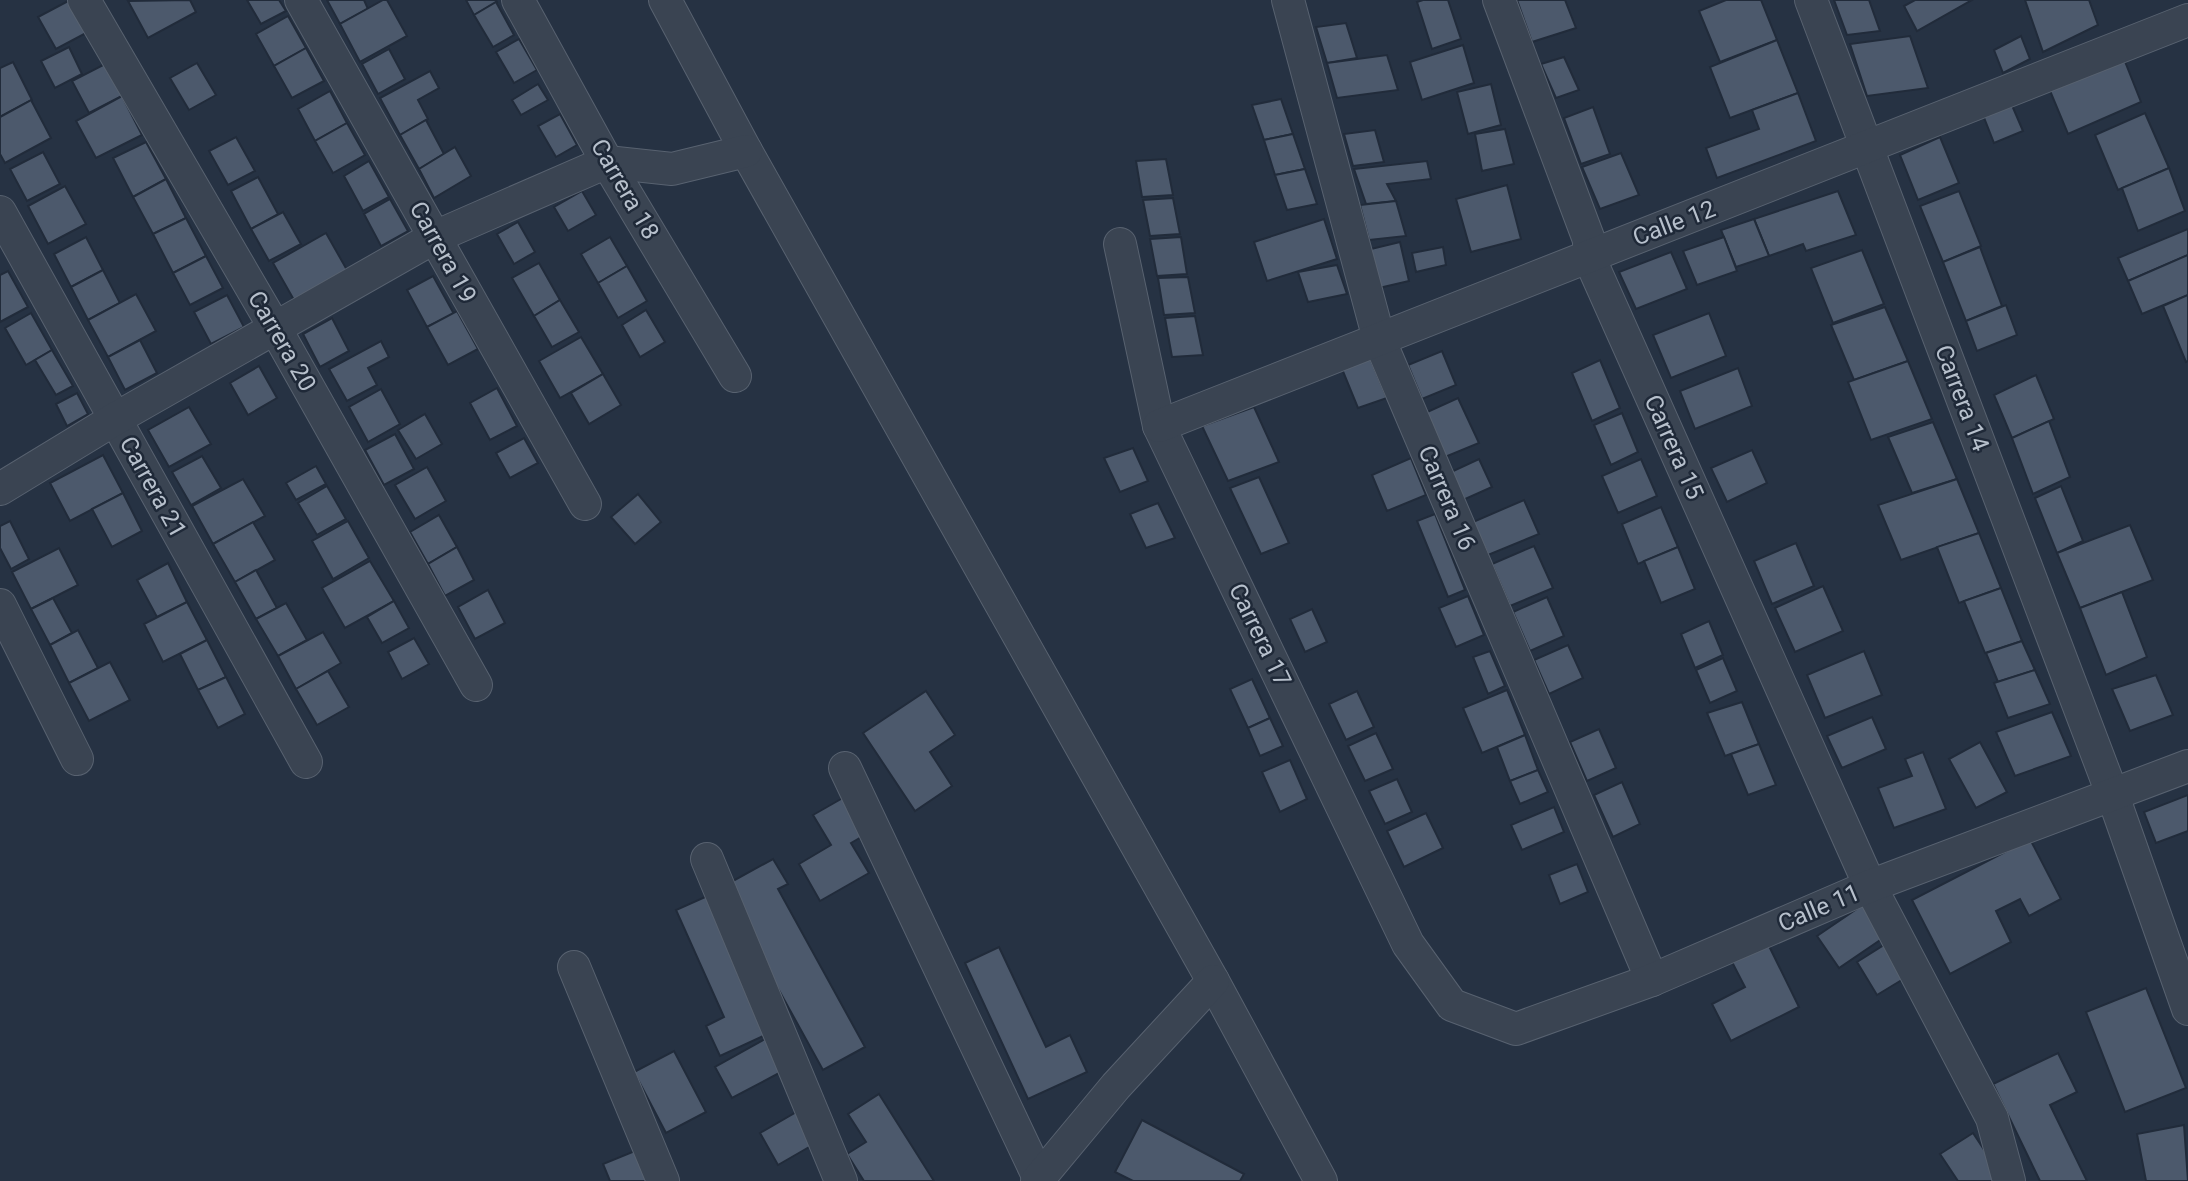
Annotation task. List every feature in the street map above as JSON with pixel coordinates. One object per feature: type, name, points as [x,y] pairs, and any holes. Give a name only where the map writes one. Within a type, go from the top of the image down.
[{"type":"street","name":"Carrera 20","points":[[84,0],[275,328],[476,685]]},
{"type":"street","name":"Carrera 19","points":[[301,0],[585,504]]},
{"type":"street","name":"Carrera 18","points":[[518,0],[607,162],[735,376]]},
{"type":"street","points":[[665,0],[746,151],[1213,981],[1321,1181]]},
{"type":"street","name":"Carrera 16","points":[[1288,0],[1379,339],[1652,980]]},
{"type":"street","name":"Carrera 15","points":[[1499,0],[1589,240],[1589,257],[1870,886],[1992,1118],[2010,1181]]},
{"type":"street","name":"Carrera 14","points":[[1811,0],[2113,796],[2188,1009]]},
{"type":"street","name":"Calle 12","points":[[1159,426],[2188,20]]},
{"type":"street","points":[[0,489],[115,419],[435,237],[607,162],[672,169],[746,151]]},
{"type":"street","name":"Carrera 21","points":[[0,212],[306,762]]},
{"type":"street","name":"Carrera 17","points":[[1120,244],[1159,426],[1408,944],[1452,1005]]},
{"type":"street","points":[[0,605],[77,759]]},
{"type":"street","name":"Calle 11","points":[[1452,1005],[1516,1029],[1652,980],[1870,886],[2188,766]]},
{"type":"street","points":[[845,768],[1038,1180],[1116,1086],[1213,981]]},
{"type":"street","points":[[707,859],[841,1181]]},
{"type":"street","points":[[574,967],[663,1181]]},
{"type":"building","points":[[70,0],[88,32],[56,49],[38,17]]},
{"type":"building","points":[[190,0],[196,12],[148,38],[128,1]]},
{"type":"building","points":[[247,0],[279,0],[286,11],[261,24]]},
{"type":"building","points":[[327,0],[364,0],[368,9],[340,24]]},
{"type":"building","points":[[387,0],[407,36],[360,62],[340,24]]},
{"type":"building","points":[[466,0],[496,0],[497,2],[474,15]]},
{"type":"building","points":[[1448,0],[1461,39],[1432,49],[1417,2]]},
{"type":"building","points":[[1517,0],[1565,0],[1576,28],[1532,42]]},
{"type":"building","points":[[1726,0],[1761,0],[1777,40],[1720,62],[1699,11]]},
{"type":"building","points":[[1834,0],[1869,0],[1880,31],[1847,35]]},
{"type":"building","points":[[1915,0],[1972,0],[1917,31],[1904,6]]},
{"type":"building","points":[[2025,0],[2089,0],[2098,25],[2043,52]]},
{"type":"building","points":[[496,2],[514,35],[493,47],[474,15]]},
{"type":"building","points":[[288,16],[306,48],[274,66],[256,34]]},
{"type":"building","points":[[1346,23],[1357,58],[1327,63],[1316,27]]},
{"type":"building","points":[[1910,36],[1928,88],[1867,96],[1850,44]]},
{"type":"building","points":[[2021,36],[2030,59],[2003,73],[1994,50]]},
{"type":"building","points":[[519,39],[537,70],[514,83],[496,52]]},
{"type":"building","points":[[1777,40],[1798,93],[1730,118],[1710,67]]},
{"type":"building","points":[[1463,45],[1474,83],[1422,100],[1410,62]]},
{"type":"building","points":[[69,47],[82,74],[55,88],[41,61]]},
{"type":"building","points":[[306,48],[324,81],[292,98],[274,66]]},
{"type":"building","points":[[389,49],[405,79],[378,94],[362,64]]},
{"type":"building","points":[[2122,54],[2141,102],[2068,134],[2048,86]]},
{"type":"building","points":[[1387,55],[1398,90],[1337,98],[1327,63]]},
{"type":"building","points":[[1564,57],[1579,90],[1556,98],[1541,64]]},
{"type":"building","points":[[13,62],[32,100],[0,117],[0,68]]},
{"type":"building","points":[[197,63],[216,95],[189,110],[170,78]]},
{"type":"building","points":[[105,64],[122,96],[89,113],[72,81]]},
{"type":"building","points":[[430,71],[439,88],[418,100],[428,119],[400,135],[380,98]]},
{"type":"building","points":[[538,84],[548,100],[521,115],[512,100]]},
{"type":"building","points":[[1491,84],[1501,125],[1468,134],[1457,92]]},
{"type":"building","points":[[330,91],[347,123],[315,141],[298,109]]},
{"type":"building","points":[[1798,93],[1816,141],[1717,178],[1706,148],[1759,129],[1752,110]]},
{"type":"building","points":[[122,96],[142,135],[96,158],[76,121]]},
{"type":"building","points":[[1281,99],[1293,134],[1264,140],[1252,105]]},
{"type":"building","points":[[31,100],[51,138],[5,163],[0,154],[0,117]]},
{"type":"building","points":[[2011,103],[2023,131],[1994,143],[1983,115]]},
{"type":"building","points":[[1593,107],[1610,154],[1581,164],[1564,118]]},
{"type":"building","points":[[2145,113],[2169,168],[2118,190],[2095,135]]},
{"type":"building","points":[[560,114],[577,145],[556,157],[538,126]]},
{"type":"building","points":[[426,120],[444,154],[419,169],[400,135]]},
{"type":"building","points":[[347,123],[365,155],[333,173],[315,141]]},
{"type":"building","points":[[1505,129],[1514,164],[1482,171],[1475,134]]},
{"type":"building","points":[[1375,130],[1384,162],[1353,166],[1344,134]]},
{"type":"building","points":[[1293,134],[1305,169],[1275,175],[1264,140]]},
{"type":"building","points":[[236,137],[255,171],[228,185],[209,151]]},
{"type":"building","points":[[1940,137],[1959,183],[1918,200],[1900,155]]},
{"type":"building","points":[[146,142],[166,179],[133,197],[113,158]]},
{"type":"building","points":[[455,147],[471,176],[434,198],[419,169]]},
{"type":"building","points":[[43,152],[60,184],[27,201],[10,169]]},
{"type":"building","points":[[1621,153],[1639,195],[1600,209],[1582,167]]},
{"type":"building","points":[[1166,159],[1173,195],[1142,197],[1136,161]]},
{"type":"building","points":[[369,161],[389,197],[363,211],[344,176]]},
{"type":"building","points":[[1427,161],[1431,179],[1387,184],[1396,201],[1366,204],[1354,169]]},
{"type":"building","points":[[2169,168],[2185,211],[2138,231],[2122,188]]},
{"type":"building","points":[[1305,169],[1317,204],[1287,210],[1275,175]]},
{"type":"building","points":[[258,177],[278,214],[251,229],[231,191]]},
{"type":"building","points":[[166,179],[186,218],[153,234],[133,197]]},
{"type":"building","points":[[1507,185],[1521,239],[1471,252],[1456,199]]},
{"type":"building","points":[[65,186],[86,224],[48,244],[28,206]]},
{"type":"building","points":[[582,191],[596,215],[568,231],[554,207]]},
{"type":"building","points":[[1838,191],[1856,235],[1806,251],[1803,244],[1769,256],[1754,219]]},
{"type":"building","points":[[1959,191],[1981,246],[1943,262],[1920,206]]},
{"type":"building","points":[[1173,198],[1180,234],[1150,236],[1143,200]]},
{"type":"building","points":[[390,199],[408,231],[381,246],[364,214]]},
{"type":"building","points":[[1396,201],[1406,236],[1369,240],[1360,205]]},
{"type":"building","points":[[283,212],[301,244],[269,261],[251,229]]},
{"type":"building","points":[[186,218],[206,256],[173,273],[153,234]]},
{"type":"building","points":[[1324,219],[1337,259],[1267,281],[1254,242]]},
{"type":"building","points":[[1754,219],[1769,256],[1736,267],[1721,230]]},
{"type":"building","points":[[518,222],[535,252],[514,264],[497,234]]},
{"type":"building","points":[[2188,229],[2188,255],[2128,281],[2118,258]]},
{"type":"building","points":[[326,233],[347,270],[294,300],[273,263]]},
{"type":"building","points":[[86,237],[103,270],[71,287],[54,254]]},
{"type":"building","points":[[610,237],[627,266],[598,283],[581,254]]},
{"type":"building","points":[[1181,237],[1187,274],[1157,276],[1150,239]]},
{"type":"building","points":[[1724,237],[1737,271],[1697,285],[1683,251]]},
{"type":"building","points":[[1400,242],[1409,281],[1379,288],[1371,249]]},
{"type":"building","points":[[1443,247],[1446,265],[1416,272],[1412,253]]},
{"type":"building","points":[[1980,247],[2002,306],[1966,321],[1943,262]]},
{"type":"building","points":[[1862,250],[1884,304],[1833,323],[1811,268]]},
{"type":"building","points":[[1671,252],[1687,289],[1636,309],[1619,272]]},
{"type":"building","points":[[2188,255],[2188,295],[2142,314],[2128,281]]},
{"type":"building","points":[[206,256],[223,288],[190,305],[173,273]]},
{"type":"building","points":[[539,263],[560,300],[534,316],[512,278]]},
{"type":"building","points":[[1337,265],[1347,294],[1308,302],[1298,272]]},
{"type":"building","points":[[627,266],[647,301],[618,318],[598,283]]},
{"type":"building","points":[[103,270],[120,303],[88,320],[71,287]]},
{"type":"building","points":[[8,271],[28,307],[0,322],[0,275]]},
{"type":"building","points":[[433,276],[454,314],[427,327],[407,290]]},
{"type":"building","points":[[1188,277],[1195,313],[1164,315],[1158,278]]},
{"type":"building","points":[[136,294],[156,331],[108,357],[88,320]]},
{"type":"building","points":[[227,295],[244,327],[211,344],[194,312]]},
{"type":"building","points":[[2188,295],[2188,361],[2186,362],[2163,306]]},
{"type":"building","points":[[560,300],[579,332],[552,347],[534,316]]},
{"type":"building","points":[[2006,305],[2017,335],[1977,351],[1966,321]]},
{"type":"building","points":[[1885,307],[1908,361],[1854,380],[1831,325]]},
{"type":"building","points":[[646,310],[665,342],[640,357],[622,325]]},
{"type":"building","points":[[457,311],[478,349],[448,365],[427,327]]},
{"type":"building","points":[[31,313],[52,350],[26,365],[5,328]]},
{"type":"building","points":[[1709,313],[1726,356],[1671,378],[1653,335]]},
{"type":"building","points":[[1195,316],[1203,355],[1172,357],[1165,318]]},
{"type":"building","points":[[332,318],[349,351],[320,367],[303,334]]},
{"type":"building","points":[[581,337],[603,374],[560,398],[539,361]]},
{"type":"building","points":[[140,340],[157,373],[125,390],[108,357]]},
{"type":"building","points":[[381,341],[389,357],[368,368],[377,385],[347,401],[329,369]]},
{"type":"building","points":[[52,350],[73,386],[56,395],[35,360]]},
{"type":"building","points":[[1442,351],[1456,385],[1422,399],[1408,365]]},
{"type":"building","points":[[1370,358],[1387,398],[1358,408],[1342,369]]},
{"type":"building","points":[[1600,360],[1620,408],[1592,421],[1572,373]]},
{"type":"building","points":[[1908,361],[1932,419],[1871,440],[1848,382]]},
{"type":"building","points":[[259,366],[277,398],[248,415],[230,383]]},
{"type":"building","points":[[1738,368],[1752,406],[1695,429],[1680,391]]},
{"type":"building","points":[[603,374],[621,405],[589,424],[571,393]]},
{"type":"building","points":[[2036,375],[2054,419],[2012,438],[1994,395]]},
{"type":"building","points":[[497,388],[517,426],[490,440],[470,403]]},
{"type":"building","points":[[381,389],[400,424],[368,442],[349,407]]},
{"type":"building","points":[[77,393],[88,414],[67,426],[56,404]]},
{"type":"building","points":[[1458,398],[1479,443],[1445,457],[1425,413]]},
{"type":"building","points":[[189,407],[211,444],[169,467],[148,430]]},
{"type":"building","points":[[1254,407],[1279,462],[1228,481],[1202,426]]},
{"type":"building","points":[[1622,413],[1638,452],[1611,465],[1594,425]]},
{"type":"building","points":[[425,414],[442,444],[416,459],[398,430]]},
{"type":"building","points":[[2049,421],[2070,477],[2033,494],[2012,438]]},
{"type":"building","points":[[1933,422],[1957,479],[1912,493],[1888,437]]},
{"type":"building","points":[[395,434],[414,469],[384,485],[365,450]]},
{"type":"building","points":[[524,438],[538,463],[510,478],[496,453]]},
{"type":"building","points":[[1133,448],[1148,481],[1120,492],[1104,458]]},
{"type":"building","points":[[1752,450],[1767,483],[1727,502],[1711,468]]},
{"type":"building","points":[[103,455],[123,493],[70,521],[50,483]]},
{"type":"building","points":[[202,456],[221,488],[191,505],[172,472]]},
{"type":"building","points":[[1411,458],[1426,495],[1387,511],[1372,475]]},
{"type":"building","points":[[1479,459],[1492,487],[1463,500],[1451,472]]},
{"type":"building","points":[[1641,459],[1657,496],[1618,513],[1602,476]]},
{"type":"building","points":[[316,466],[326,484],[296,500],[286,483]]},
{"type":"building","points":[[427,467],[446,501],[415,519],[395,485]]},
{"type":"building","points":[[1259,477],[1289,543],[1261,554],[1230,488]]},
{"type":"building","points":[[243,479],[265,516],[213,544],[192,506]]},
{"type":"building","points":[[1957,479],[1979,533],[1901,560],[1878,505]]},
{"type":"building","points":[[327,486],[346,519],[317,535],[298,503]]},
{"type":"building","points":[[2061,486],[2083,541],[2057,553],[2035,498]]},
{"type":"building","points":[[123,493],[142,531],[112,547],[92,509]]},
{"type":"building","points":[[638,494],[661,522],[635,544],[611,517]]},
{"type":"building","points":[[1524,500],[1539,534],[1488,555],[1473,522]]},
{"type":"building","points":[[1158,503],[1175,538],[1146,548],[1130,514]]},
{"type":"building","points":[[1661,507],[1678,547],[1638,564],[1622,524]]},
{"type":"building","points":[[1435,514],[1465,590],[1448,597],[1417,521]]},
{"type":"building","points":[[439,515],[457,547],[428,564],[410,532]]},
{"type":"building","points":[[10,521],[29,559],[11,569],[0,548],[0,526]]},
{"type":"building","points":[[348,521],[369,558],[333,579],[312,541]]},
{"type":"building","points":[[253,522],[275,560],[235,582],[213,544]]},
{"type":"building","points":[[2130,525],[2153,580],[2080,608],[2057,553]]},
{"type":"building","points":[[1979,533],[2001,588],[1959,603],[1937,547]]},
{"type":"building","points":[[1796,543],[1814,586],[1772,604],[1754,561]]},
{"type":"building","points":[[1534,546],[1553,588],[1510,606],[1492,564]]},
{"type":"building","points":[[457,547],[474,580],[445,596],[428,564]]},
{"type":"building","points":[[1678,547],[1695,589],[1661,603],[1644,561]]},
{"type":"building","points":[[59,548],[78,585],[31,609],[12,572]]},
{"type":"building","points":[[370,561],[394,601],[345,628],[322,588]]},
{"type":"building","points":[[168,563],[187,602],[157,617],[137,580]]},
{"type":"building","points":[[256,570],[277,608],[256,619],[235,582]]},
{"type":"building","points":[[1823,586],[1843,631],[1795,652],[1775,608]]},
{"type":"building","points":[[2001,588],[2022,641],[1985,653],[1964,601]]},
{"type":"building","points":[[488,590],[505,623],[475,639],[458,607]]},
{"type":"building","points":[[2122,592],[2147,657],[2106,675],[2080,608]]},
{"type":"building","points":[[1468,596],[1484,635],[1456,647],[1439,608]]},
{"type":"building","points":[[1547,597],[1564,636],[1530,651],[1513,612]]},
{"type":"building","points":[[53,598],[72,633],[50,645],[31,609]]},
{"type":"building","points":[[394,601],[409,628],[382,643],[367,617]]},
{"type":"building","points":[[187,602],[207,640],[163,662],[144,624]]},
{"type":"building","points":[[286,603],[307,640],[278,656],[256,619]]},
{"type":"building","points":[[1312,609],[1327,642],[1305,652],[1290,619]]},
{"type":"building","points":[[1709,621],[1723,655],[1695,668],[1681,634]]},
{"type":"building","points":[[78,630],[98,668],[69,683],[50,645]]},
{"type":"building","points":[[323,632],[341,663],[296,689],[278,656]]},
{"type":"building","points":[[414,638],[429,664],[402,679],[388,652]]},
{"type":"building","points":[[207,640],[226,677],[198,690],[180,654]]},
{"type":"building","points":[[2022,641],[2035,670],[1998,682],[1986,653]]},
{"type":"building","points":[[1568,645],[1583,678],[1549,694],[1534,660]]},
{"type":"building","points":[[1490,651],[1505,686],[1488,694],[1473,657]]},
{"type":"building","points":[[1864,651],[1882,695],[1825,718],[1807,675]]},
{"type":"building","points":[[1723,658],[1737,691],[1710,703],[1696,670]]},
{"type":"building","points":[[110,662],[130,700],[89,721],[69,683]]},
{"type":"building","points":[[2035,670],[2050,704],[2008,718],[1994,683]]},
{"type":"building","points":[[328,671],[349,707],[317,725],[296,689]]},
{"type":"building","points":[[2156,675],[2173,715],[2130,731],[2112,689]]},
{"type":"building","points":[[226,677],[245,714],[218,728],[198,690]]},
{"type":"building","points":[[1252,679],[1270,718],[1248,728],[1230,689]]},
{"type":"building","points":[[1507,690],[1525,735],[1482,753],[1463,708]]},
{"type":"building","points":[[926,691],[955,735],[930,752],[952,786],[915,811],[863,733]]},
{"type":"building","points":[[1357,691],[1374,727],[1346,740],[1329,704]]},
{"type":"building","points":[[1742,702],[1759,744],[1725,756],[1707,713]]},
{"type":"building","points":[[2052,712],[2071,756],[2015,776],[1996,732]]},
{"type":"building","points":[[1872,717],[1886,749],[1842,768],[1827,736]]},
{"type":"building","points":[[1270,718],[1283,746],[1260,756],[1248,728]]},
{"type":"building","points":[[1599,729],[1616,768],[1587,781],[1570,742]]},
{"type":"building","points":[[1376,733],[1393,769],[1365,781],[1348,746]]},
{"type":"building","points":[[1525,735],[1538,770],[1510,781],[1497,747]]},
{"type":"building","points":[[1980,742],[2007,792],[1976,808],[1949,759]]},
{"type":"building","points":[[1759,744],[1776,785],[1748,795],[1731,754]]},
{"type":"building","points":[[1923,752],[1946,809],[1894,828],[1878,788],[1912,776],[1905,759]]},
{"type":"building","points":[[1290,760],[1307,799],[1280,812],[1262,772]]},
{"type":"building","points":[[1538,770],[1548,792],[1520,804],[1510,781]]},
{"type":"building","points":[[1397,779],[1412,812],[1385,824],[1369,791]]},
{"type":"building","points":[[1622,782],[1640,824],[1613,837],[1594,795]]},
{"type":"building","points":[[848,795],[870,832],[851,843],[869,873],[820,901],[799,864],[831,845],[813,815]]},
{"type":"building","points":[[2188,795],[2188,831],[2156,843],[2144,812]]},
{"type":"building","points":[[1554,807],[1564,832],[1522,850],[1511,825]]},
{"type":"building","points":[[1426,813],[1443,848],[1404,867],[1387,831]]},
{"type":"building","points":[[2030,839],[2061,899],[2029,916],[2020,899],[1996,911],[2011,942],[1950,974],[1912,900]]},
{"type":"building","points":[[773,859],[788,884],[778,889],[865,1047],[823,1070],[722,887]]},
{"type":"building","points":[[1577,864],[1588,892],[1560,904],[1549,875]]},
{"type":"building","points":[[714,893],[776,1030],[720,1056],[706,1026],[724,1017],[676,910]]},
{"type":"building","points":[[1867,902],[1889,934],[1839,968],[1817,936]]},
{"type":"building","points":[[1768,944],[1799,1007],[1731,1041],[1712,1004],[1745,987],[1732,962]]},
{"type":"building","points":[[1884,945],[1905,978],[1877,995],[1857,962]]},
{"type":"building","points":[[999,947],[1046,1047],[1070,1035],[1087,1072],[1028,1099],[965,963]]},
{"type":"building","points":[[2146,988],[2186,1088],[2125,1112],[2086,1012]]},
{"type":"building","points":[[765,1039],[783,1071],[732,1098],[715,1067]]},
{"type":"building","points":[[674,1051],[706,1112],[666,1133],[634,1072]]},
{"type":"building","points":[[2058,1053],[2077,1092],[2050,1105],[2087,1181],[2040,1181],[1993,1084]]},
{"type":"building","points":[[879,1094],[934,1181],[864,1181],[847,1154],[866,1142],[848,1114]]},
{"type":"building","points":[[805,1107],[823,1139],[778,1165],[760,1133]]},
{"type":"building","points":[[1142,1120],[1244,1174],[1240,1181],[1133,1181],[1115,1172]]},
{"type":"building","points":[[2184,1125],[2188,1181],[2146,1181],[2137,1134]]},
{"type":"building","points":[[1973,1133],[1998,1171],[2000,1181],[1958,1181],[1940,1154]]},
{"type":"building","points":[[647,1146],[660,1181],[610,1181],[603,1164]]}]
